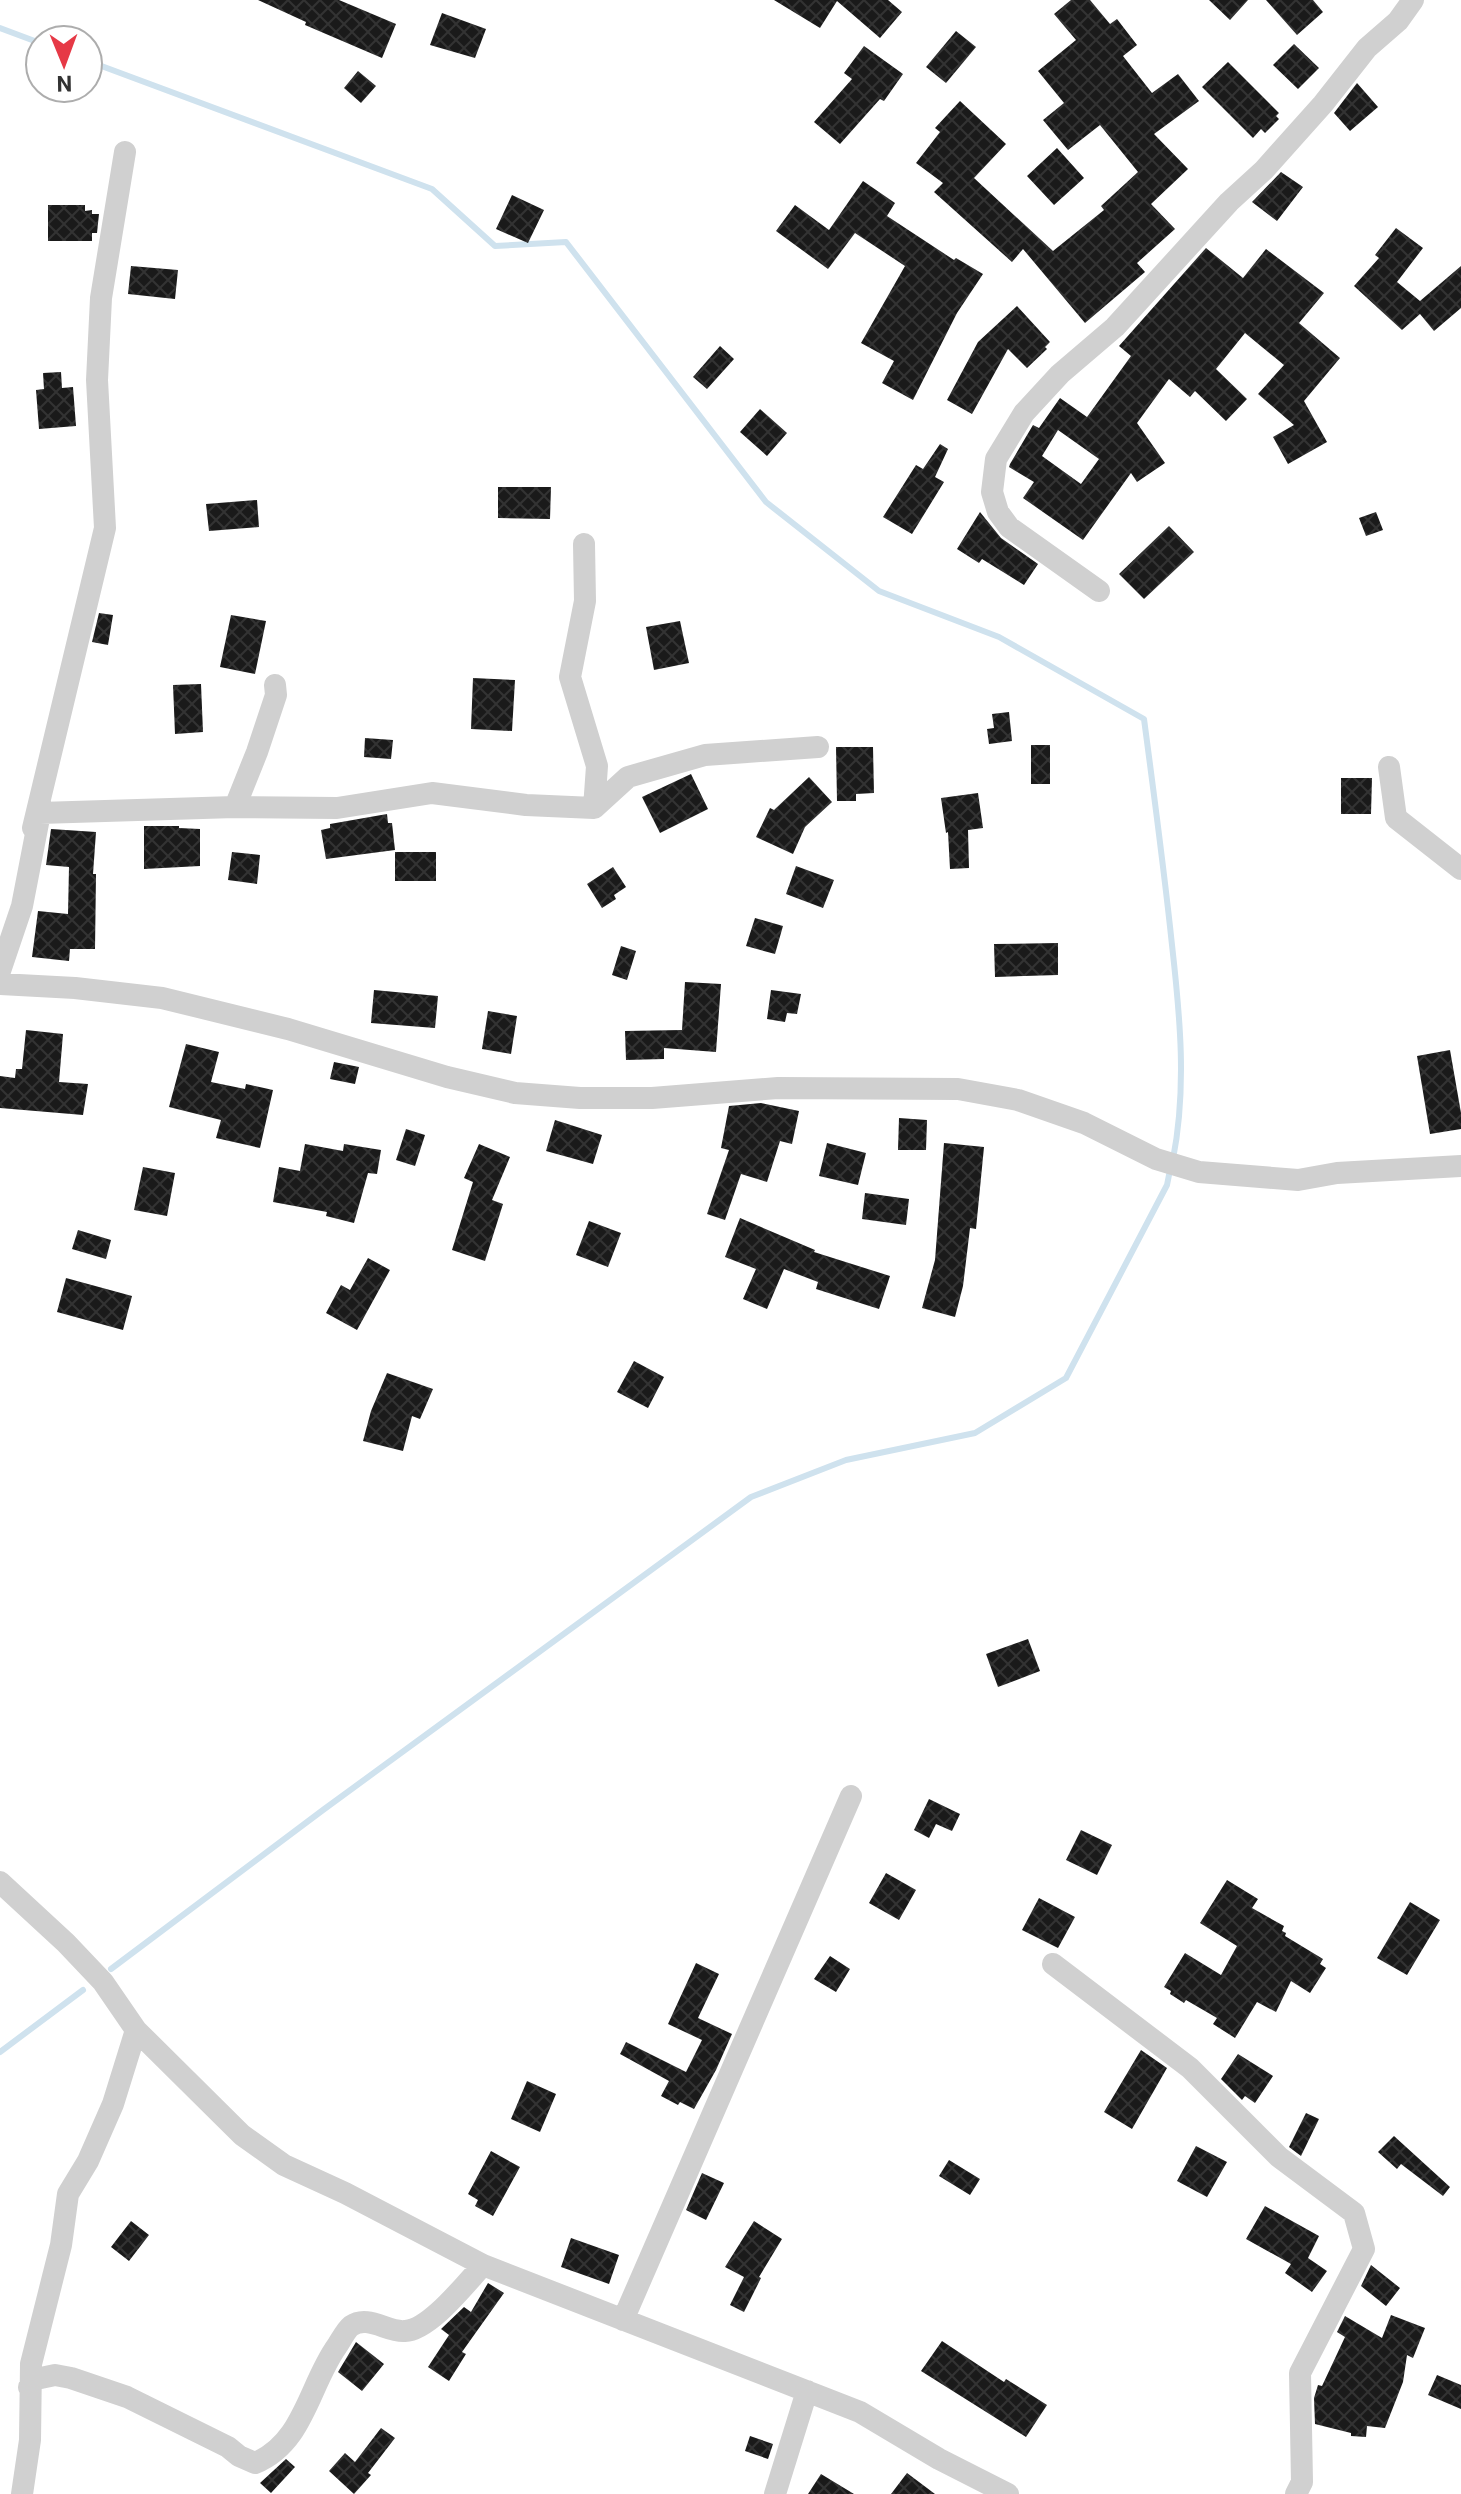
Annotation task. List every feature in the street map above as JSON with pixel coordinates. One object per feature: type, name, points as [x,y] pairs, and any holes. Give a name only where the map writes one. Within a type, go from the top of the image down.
[{"type":"street","points":[[1099,591],[1009,527],[998,512],[992,492],[996,459],[1024,413],[1060,374],[1115,327],[1229,202],[1264,170],[1323,104],[1367,48],[1398,21],[1413,0]]},
{"type":"street","points":[[0,968],[105,528],[97,380],[101,298],[125,152]]},
{"type":"street","points":[[584,544],[585,601],[570,677],[597,766],[594,808]]},
{"type":"street","points":[[235,807],[276,695],[275,685]]},
{"type":"street","points":[[0,968],[22,906],[40,813],[235,807],[337,808],[432,793],[526,805],[594,808],[628,777],[705,755],[818,747]]},
{"type":"street","points":[[1389,767],[1396,818],[1461,869]]},
{"type":"street","points":[[0,984],[75,988],[162,998],[288,1029],[447,1077],[515,1093],[652,1098],[778,1088],[958,1089],[1018,1100],[1084,1123],[1161,1160],[1199,1172],[1298,1180],[1337,1173],[1461,1166]]},
{"type":"street","points":[[623,2320],[851,1796]]},
{"type":"street","points":[[0,1882],[103,1982],[136,2030],[242,2135],[284,2165],[483,2265],[860,2412],[939,2459],[1008,2494]]},
{"type":"street","points":[[1053,1964],[1190,2068],[1279,2157],[1354,2213],[1364,2249],[1300,2373],[1302,2482],[1296,2494]]},
{"type":"street","points":[[22,2494],[30,2440],[31,2364],[61,2245],[68,2194],[88,2161],[113,2104],[136,2030]]},
{"type":"street","points":[[29,2387],[36,2379],[55,2375],[71,2378],[127,2397],[255,2463],[270,2457],[291,2437],[329,2357],[351,2326],[364,2322],[405,2331],[426,2323],[483,2265]]},
{"type":"street","points":[[775,2494],[807,2391]]},
{"type":"building","points":[[258,0],[339,0],[396,24],[382,58],[305,25],[306,22]]},
{"type":"building","points":[[774,0],[888,0],[902,12],[880,38],[837,1],[820,28]]},
{"type":"building","points":[[1071,0],[1090,0],[1110,24],[1117,19],[1137,45],[1123,56],[1152,93],[1178,74],[1199,101],[1154,134],[1188,169],[1151,204],[1175,229],[1137,263],[1145,272],[1085,323],[1023,249],[1012,262],[934,192],[943,183],[916,163],[940,132],[935,128],[960,101],[1006,144],[974,178],[1053,251],[1104,210],[1101,206],[1138,172],[1100,125],[1068,150],[1043,120],[1064,103],[1038,71],[1076,40],[1054,14]]},
{"type":"building","points":[[1209,0],[1248,0],[1230,20]]},
{"type":"building","points":[[1266,0],[1313,0],[1323,12],[1297,35]]},
{"type":"building","points":[[442,13],[486,29],[475,58],[430,45]]},
{"type":"building","points":[[956,31],[976,47],[946,83],[926,67]]},
{"type":"building","points":[[1294,44],[1319,68],[1298,89],[1273,65]]},
{"type":"building","points":[[864,46],[903,74],[884,101],[880,99],[840,144],[814,122],[852,79],[844,73]]},
{"type":"building","points":[[1228,62],[1279,113],[1276,116],[1279,119],[1265,133],[1261,129],[1253,138],[1202,87]]},
{"type":"building","points":[[358,71],[376,86],[361,103],[344,88]]},
{"type":"building","points":[[1357,83],[1378,107],[1350,131],[1334,113]]},
{"type":"building","points":[[1057,148],[1084,178],[1054,205],[1027,176]]},
{"type":"building","points":[[1281,172],[1303,187],[1277,221],[1252,202]]},
{"type":"building","points":[[863,181],[895,203],[887,216],[954,260],[956,258],[983,274],[957,313],[913,400],[882,383],[894,361],[861,343],[905,266],[855,233],[828,269],[776,231],[795,205],[829,230]]},
{"type":"building","points":[[512,195],[544,210],[528,243],[496,229]]},
{"type":"building","points":[[48,205],[85,205],[85,211],[92,210],[92,214],[99,214],[97,233],[92,233],[92,241],[48,241]]},
{"type":"building","points":[[1396,228],[1423,248],[1397,282],[1420,301],[1461,266],[1461,308],[1434,331],[1420,314],[1402,330],[1354,286],[1379,258],[1375,255]]},
{"type":"building","points":[[1206,248],[1243,278],[1266,249],[1324,293],[1299,323],[1340,358],[1304,401],[1327,442],[1288,464],[1273,437],[1294,425],[1258,394],[1284,365],[1245,333],[1216,369],[1247,399],[1226,421],[1195,391],[1190,397],[1169,379],[1137,423],[1165,463],[1137,482],[1131,473],[1083,540],[1023,498],[1034,482],[1009,467],[1033,425],[1039,428],[1060,398],[1087,417],[1131,356],[1119,346]],"holes":[[[1058,430],[1099,459],[1081,484],[1042,456]]]},
{"type":"building","points":[[131,266],[178,270],[175,299],[128,294]]},
{"type":"building","points":[[1017,306],[1050,342],[1045,347],[1047,349],[1027,368],[1008,349],[972,414],[947,400],[978,342]]},
{"type":"building","points":[[720,346],[734,359],[707,389],[693,377]]},
{"type":"building","points":[[61,372],[62,388],[73,387],[76,426],[39,429],[36,390],[44,389],[43,373]]},
{"type":"building","points":[[760,409],[787,433],[767,456],[740,432]]},
{"type":"building","points":[[940,444],[948,449],[935,477],[944,482],[912,534],[883,517],[916,465],[923,469]]},
{"type":"building","points":[[498,487],[551,487],[550,519],[498,518]]},
{"type":"building","points":[[257,500],[259,527],[209,531],[206,504]]},
{"type":"building","points":[[980,512],[1001,538],[1038,564],[1024,585],[982,559],[979,563],[957,549]]},
{"type":"building","points":[[1376,512],[1383,530],[1366,536],[1359,518]]},
{"type":"building","points":[[1169,526],[1194,552],[1144,599],[1119,574]]},
{"type":"building","points":[[99,613],[113,615],[108,645],[92,642]]},
{"type":"building","points":[[231,615],[266,621],[255,674],[220,667]]},
{"type":"building","points":[[680,621],[689,663],[654,670],[646,627]]},
{"type":"building","points":[[473,678],[515,680],[512,731],[471,729]]},
{"type":"building","points":[[201,684],[203,732],[175,734],[173,685]]},
{"type":"building","points":[[1009,712],[1012,741],[989,744],[987,729],[994,728],[992,714]]},
{"type":"building","points":[[365,738],[393,740],[391,759],[364,757]]},
{"type":"building","points":[[1031,745],[1050,745],[1050,784],[1031,784]]},
{"type":"building","points":[[836,747],[873,747],[874,793],[856,794],[856,801],[837,801]]},
{"type":"building","points":[[691,774],[708,809],[660,833],[642,797]]},
{"type":"building","points":[[809,777],[832,802],[805,827],[793,854],[756,837],[770,808],[774,810]]},
{"type":"building","points":[[1341,778],[1372,778],[1371,814],[1341,814]]},
{"type":"building","points":[[978,793],[983,828],[968,830],[969,868],[950,869],[948,832],[941,798]]},
{"type":"building","points":[[387,814],[388,823],[392,823],[395,850],[326,859],[321,830],[330,828],[330,824]]},
{"type":"building","points":[[144,826],[200,829],[200,866],[144,869]]},
{"type":"building","points":[[51,829],[96,832],[93,874],[96,874],[95,949],[70,949],[69,961],[32,957],[38,911],[68,914],[69,867],[46,865]]},
{"type":"building","points":[[232,852],[260,855],[257,884],[228,880]]},
{"type":"building","points":[[395,852],[436,852],[436,881],[395,881]]},
{"type":"building","points":[[796,866],[834,880],[823,908],[786,894]]},
{"type":"building","points":[[613,867],[626,887],[614,895],[616,899],[602,908],[587,884]]},
{"type":"building","points":[[755,918],[783,926],[775,954],[746,946]]},
{"type":"building","points":[[1058,943],[1058,975],[995,977],[994,944]]},
{"type":"building","points":[[621,946],[636,951],[627,980],[612,975]]},
{"type":"building","points":[[685,982],[721,984],[716,1052],[664,1048],[664,1059],[626,1060],[625,1031],[682,1030]]},
{"type":"building","points":[[374,990],[438,996],[435,1028],[371,1023]]},
{"type":"building","points":[[771,990],[801,994],[797,1014],[787,1013],[785,1022],[767,1019]]},
{"type":"building","points":[[488,1011],[517,1016],[511,1054],[482,1049]]},
{"type":"building","points":[[26,1030],[63,1034],[59,1082],[88,1084],[83,1115],[0,1108],[0,1076],[15,1078],[16,1069],[22,1069]]},
{"type":"building","points":[[186,1044],[219,1052],[211,1082],[245,1089],[246,1084],[273,1090],[260,1148],[216,1138],[221,1120],[169,1107]]},
{"type":"building","points":[[1450,1050],[1461,1129],[1430,1134],[1417,1056]]},
{"type":"building","points":[[334,1062],[359,1067],[355,1084],[330,1079]]},
{"type":"building","points":[[761,1103],[799,1111],[792,1144],[780,1141],[767,1182],[741,1174],[725,1220],[707,1214],[729,1150],[721,1148],[729,1106]]},
{"type":"building","points":[[899,1118],[927,1120],[926,1150],[898,1150]]},
{"type":"building","points":[[555,1120],[602,1135],[593,1164],[546,1151]]},
{"type":"building","points":[[406,1129],[425,1135],[415,1166],[396,1160]]},
{"type":"building","points":[[827,1143],[866,1153],[858,1185],[819,1176]]},
{"type":"building","points":[[944,1143],[984,1147],[976,1229],[970,1228],[963,1286],[955,1317],[922,1308],[935,1260]]},
{"type":"building","points":[[305,1144],[343,1151],[344,1144],[381,1150],[377,1174],[368,1173],[354,1223],[326,1216],[327,1212],[273,1202],[279,1167],[300,1171]]},
{"type":"building","points":[[479,1144],[510,1157],[492,1200],[503,1204],[485,1261],[452,1250],[473,1182],[464,1178]]},
{"type":"building","points":[[143,1167],[175,1173],[167,1216],[134,1210]]},
{"type":"building","points":[[865,1193],[909,1199],[906,1225],[862,1219]]},
{"type":"building","points":[[740,1218],[814,1252],[890,1276],[879,1309],[816,1289],[818,1282],[784,1269],[767,1309],[743,1299],[756,1269],[725,1257]]},
{"type":"building","points":[[589,1221],[621,1233],[608,1267],[576,1255]]},
{"type":"building","points":[[78,1230],[111,1240],[106,1259],[72,1249]]},
{"type":"building","points":[[368,1258],[390,1270],[357,1330],[326,1313],[341,1285],[350,1290]]},
{"type":"building","points":[[66,1278],[132,1296],[123,1330],[57,1312]]},
{"type":"building","points":[[634,1361],[664,1377],[648,1408],[617,1392]]},
{"type":"building","points":[[387,1373],[433,1389],[420,1419],[412,1416],[403,1451],[363,1441],[371,1411]]},
{"type":"building","points":[[1028,1639],[1040,1671],[998,1687],[986,1654]]},
{"type":"building","points":[[929,1799],[960,1814],[952,1831],[936,1824],[929,1838],[914,1830]]},
{"type":"building","points":[[1081,1830],[1112,1845],[1097,1875],[1066,1860]]},
{"type":"building","points":[[886,1873],[916,1890],[899,1920],[869,1903]]},
{"type":"building","points":[[1227,1880],[1258,1899],[1252,1908],[1284,1926],[1282,1931],[1286,1933],[1285,1936],[1323,1959],[1320,1964],[1326,1968],[1310,1993],[1291,1981],[1276,2012],[1257,2002],[1235,2038],[1213,2024],[1217,2018],[1186,2000],[1184,2003],[1164,1987],[1185,1953],[1221,1975],[1237,1946],[1200,1923]]},
{"type":"building","points":[[1039,1898],[1075,1917],[1058,1948],[1022,1930]]},
{"type":"building","points":[[1410,1902],[1440,1920],[1407,1975],[1377,1958]]},
{"type":"building","points":[[830,1956],[850,1969],[836,1992],[814,1979]]},
{"type":"building","points":[[696,1963],[719,1974],[698,2018],[732,2034],[694,2109],[661,2096],[669,2081],[620,2054],[626,2042],[686,2072],[702,2040],[668,2024]]},
{"type":"building","points":[[1141,2050],[1167,2068],[1132,2129],[1104,2112]]},
{"type":"building","points":[[1238,2054],[1273,2076],[1255,2103],[1245,2096],[1242,2100],[1221,2079]]},
{"type":"building","points":[[527,2081],[556,2094],[540,2132],[511,2119]]},
{"type":"building","points":[[1306,2113],[1319,2119],[1301,2156],[1289,2147]]},
{"type":"building","points":[[1394,2136],[1450,2187],[1443,2196],[1401,2164],[1397,2169],[1378,2152]]},
{"type":"building","points":[[1196,2146],[1227,2162],[1207,2197],[1177,2181]]},
{"type":"building","points":[[491,2151],[520,2167],[493,2216],[475,2206],[478,2200],[468,2194]]},
{"type":"building","points":[[949,2160],[980,2179],[970,2195],[939,2176]]},
{"type":"building","points":[[702,2173],[724,2183],[706,2220],[686,2210]]},
{"type":"building","points":[[1265,2206],[1319,2236],[1308,2258],[1327,2271],[1312,2292],[1285,2273],[1291,2264],[1246,2239]]},
{"type":"building","points":[[131,2221],[149,2235],[129,2261],[111,2247]]},
{"type":"building","points":[[754,2221],[782,2239],[759,2277],[744,2312],[730,2305],[744,2277],[725,2267]]},
{"type":"building","points":[[571,2238],[619,2255],[609,2284],[561,2267]]},
{"type":"building","points":[[1371,2265],[1400,2288],[1386,2306],[1361,2286]]},
{"type":"building","points":[[488,2283],[504,2293],[462,2352],[466,2354],[449,2381],[428,2367],[449,2335],[441,2329],[464,2307],[471,2312]]},
{"type":"building","points":[[1391,2315],[1425,2328],[1413,2358],[1407,2355],[1403,2382],[1385,2428],[1367,2426],[1366,2437],[1351,2436],[1351,2433],[1315,2424],[1314,2398],[1345,2337],[1337,2332],[1345,2316],[1382,2338]]},
{"type":"building","points":[[942,2341],[1004,2382],[1006,2379],[1047,2405],[1026,2437],[921,2371]]},
{"type":"building","points":[[356,2342],[384,2364],[362,2391],[338,2372]]},
{"type":"building","points":[[1437,2375],[1461,2385],[1461,2409],[1428,2395]]},
{"type":"building","points":[[381,2428],[395,2438],[368,2473],[371,2475],[354,2494],[329,2471],[345,2453],[355,2462]]},
{"type":"building","points":[[750,2436],[773,2444],[768,2459],[745,2451]]},
{"type":"building","points":[[286,2459],[295,2467],[271,2493],[260,2483]]},
{"type":"building","points":[[907,2473],[935,2494],[891,2494]]},
{"type":"building","points":[[821,2474],[854,2494],[808,2494]]},
{"type":"waterway","points":[[0,28],[24,37]]},
{"type":"waterway","points":[[104,67],[432,189],[495,246],[566,242],[766,502],[879,591],[999,637],[1144,719],[1180,1025],[1180,1106],[1173,1159]]},
{"type":"waterway","points":[[111,1969],[751,1497],[846,1460],[975,1433],[1066,1378],[1167,1185],[1170,1170]]},
{"type":"waterway","points":[[0,2052],[83,1990]]}]
